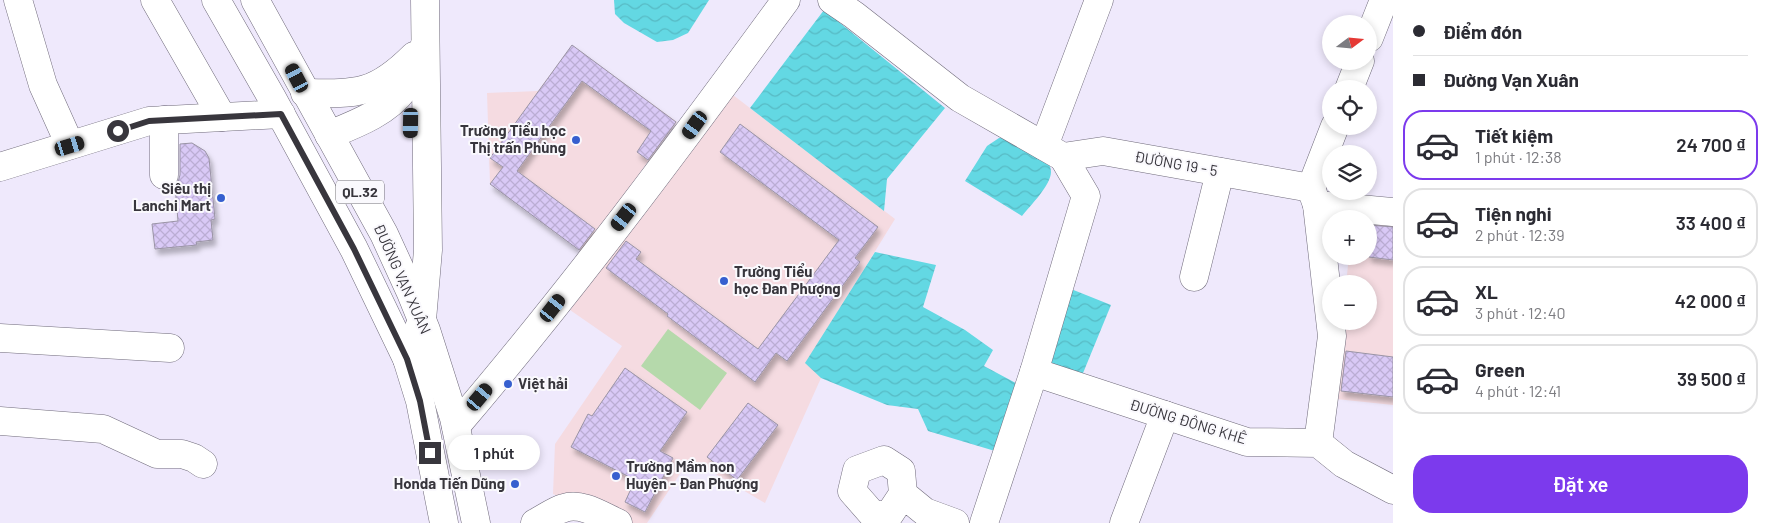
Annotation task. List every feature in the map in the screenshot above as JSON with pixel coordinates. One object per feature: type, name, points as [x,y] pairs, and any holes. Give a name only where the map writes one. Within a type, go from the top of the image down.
[{"type":"main road","points":[[18,0],[43,85],[70,146]]},
{"type":"main road","points":[[155,0],[222,117]]},
{"type":"main road","name":"ĐƯỜNG VẠN XUÂN","points":[[216,0],[281,114],[354,249],[407,359],[420,401],[444,523]]},
{"type":"main road","name":"ĐƯỜNG VẠN XUÂN","points":[[255,0],[384,234],[419,284],[422,320],[456,426],[476,523]]},
{"type":"main road","name":"QL.32","points":[[407,359],[419,284],[428,250],[424,47],[425,0]]},
{"type":"main road","points":[[456,426],[518,354],[666,164],[786,0]]},
{"type":"main road","points":[[832,0],[854,14],[960,98],[1054,152],[1086,196],[1034,372],[984,523]]},
{"type":"main road","points":[[1054,152],[1099,0]]},
{"type":"main road","points":[[1378,15],[1384,0]]},
{"type":"main road","points":[[305,93],[342,94],[368,90],[390,78],[424,47]]},
{"type":"main road","points":[[329,135],[355,125],[380,111],[393,101],[406,88],[424,47]]},
{"type":"main road","points":[[0,167],[149,121],[281,114]]},
{"type":"main road","points":[[164,120],[164,175]]},
{"type":"main road","points":[[1331,135],[1314,197],[1332,336],[1318,443],[1344,464],[1393,490]]},
{"type":"main road","name":"ĐƯỜNG 19 - 5","points":[[1054,152],[1103,151],[1220,172],[1314,197],[1393,212]]},
{"type":"main road","points":[[1194,277],[1220,172]]},
{"type":"main road","points":[[383,308],[419,284]]},
{"type":"main road","points":[[407,359],[422,320]]},
{"type":"main road","points":[[0,338],[170,348]]},
{"type":"main road","name":"ĐƯỜNG ĐÔNG KHÊ","points":[[1034,372],[1247,442],[1318,443]]},
{"type":"main road","points":[[1124,523],[1164,415]]},
{"type":"main road","points":[[0,421],[103,429],[124,437],[143,449],[157,454],[182,454],[194,458],[203,464]]},
{"type":"main road","points":[[903,494],[925,512],[955,523]]},
{"type":"main road","points":[[535,523],[564,508],[574,506],[586,508],[618,523]]},
{"type":"shaded area","name":"Trường Tiểu học Thị trấn Phùng","points":[[572,45],[677,122],[582,252],[490,184],[487,93],[538,91]]},
{"type":"shaded area","name":"Trường Tiểu học Đan Phượng","points":[[733,95],[895,219],[806,363],[821,378],[765,503],[690,459],[647,523],[624,523],[553,494],[555,444],[622,346],[570,310]]},
{"type":"shaded area","points":[[1393,216],[1393,405],[1336,399],[1342,330],[1377,330],[1377,275],[1347,275],[1348,265],[1377,265],[1377,218]]},
{"type":"green space","points":[[668,329],[727,373],[700,410],[641,366]]},
{"type":"water","points":[[614,0],[709,0],[688,33],[673,40],[657,42],[624,23],[615,14]]},
{"type":"water","points":[[824,10],[945,108],[887,179],[884,211],[750,108]]},
{"type":"water","points":[[999,138],[1007,138],[1048,160],[1050,166],[1051,172],[1048,183],[1022,216],[965,181],[987,146]]},
{"type":"water","points":[[875,252],[936,265],[923,307],[965,330],[993,350],[984,366],[1025,388],[1005,454],[928,431],[918,409],[887,405],[821,378],[805,363]]},
{"type":"water","points":[[1071,289],[1111,305],[1081,378],[1053,369],[1046,355]]},
{"type":"building","points":[[572,45],[676,122],[648,160],[637,152],[651,131],[582,81],[517,171],[595,229],[579,250],[490,184],[503,167],[490,158]]},
{"type":"building","points":[[740,124],[878,227],[855,258],[860,262],[787,361],[776,353],[755,382],[606,268],[626,241],[641,252],[636,259],[758,349],[839,240],[720,152]]},
{"type":"building","points":[[192,143],[205,151],[209,158],[215,219],[211,220],[213,240],[196,242],[197,245],[155,249],[152,224],[178,221],[175,186],[180,175],[180,144]]},
{"type":"building","points":[[1377,226],[1393,227],[1393,260],[1377,258]]},
{"type":"building","points":[[1346,351],[1393,357],[1393,397],[1341,391]]},
{"type":"building","points":[[625,368],[687,412],[660,451],[673,458],[645,512],[625,502],[635,480],[571,447],[588,414],[592,416]]},
{"type":"building","points":[[748,403],[778,425],[737,480],[707,457]]},
{"type":"place","name":"Trường Tiểu học Thị trấn Phùng","points":[[576,140]]},
{"type":"place","name":"Siêu thị Lanchi Mart","points":[[221,198]]},
{"type":"place","name":"Trường Tiểu học Đan Phượng","points":[[724,281]]},
{"type":"place","name":"Việt hải","points":[[508,384]]},
{"type":"place","name":"Trường Mầm non Huyện - Đan Phượng","points":[[616,476]]},
{"type":"place","name":"Honda Tiến Dũng","points":[[515,484]]},
{"type":"route","points":[[118,131],[149,121],[281,114],[354,249],[407,359],[420,401],[430,453]]}]
